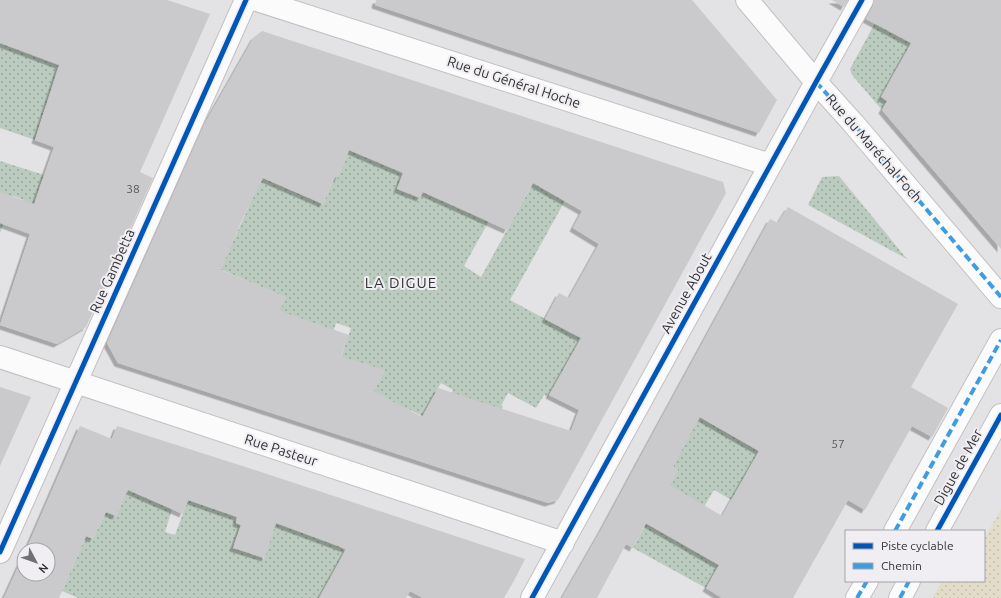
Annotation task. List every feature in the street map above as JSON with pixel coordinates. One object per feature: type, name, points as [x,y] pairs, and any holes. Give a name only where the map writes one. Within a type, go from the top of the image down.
[{"type":"street","name":"Rue Gambetta","points":[[0,552],[246,0]]},
{"type":"street","name":"Rue du Général Hoche","points":[[257,0],[770,165]]},
{"type":"street","name":"Rue du Maréchal Foch","points":[[747,0],[1001,297]]},
{"type":"street","name":"Avenue About","points":[[532,598],[862,0]]},
{"type":"street","name":"Digue de Mer","points":[[896,530],[1001,340]]},
{"type":"street","name":"Rue Pasteur","points":[[0,357],[563,543]]},
{"type":"street","name":"Digue de Mer","points":[[938,530],[1001,415]]},
{"type":"street","points":[[857,598],[866,582]]},
{"type":"street","points":[[900,598],[908,582]]},
{"type":"green space","points":[[0,19],[60,64],[69,115],[45,107],[35,140],[0,128]]},
{"type":"green space","points":[[911,22],[924,29],[903,66],[899,64],[881,97],[887,101],[882,110],[852,75],[850,69],[875,23],[902,38]]},
{"type":"green space","points":[[276,147],[276,151],[264,178],[323,204],[335,177],[338,177],[349,150],[368,158],[408,160],[397,189],[416,189],[443,201],[515,174],[464,266],[481,277],[533,183],[572,188],[510,300],[575,335],[581,326],[590,331],[565,367],[548,397],[544,395],[536,408],[508,393],[501,406],[503,407],[497,419],[435,423],[453,390],[441,383],[424,413],[424,417],[408,409],[386,450],[348,438],[385,370],[337,369],[351,328],[336,323],[318,376],[307,321],[195,281],[285,297],[203,262],[228,252]]},
{"type":"green space","points":[[0,161],[44,175],[39,188],[31,234],[14,228],[24,200],[13,196],[0,233]]},
{"type":"green space","points":[[839,176],[907,259],[808,205],[822,177]]},
{"type":"green space","points":[[699,417],[759,451],[746,474],[765,485],[751,511],[714,490],[696,520],[668,488],[678,470],[673,466]]},
{"type":"green space","points":[[105,479],[172,509],[165,532],[175,535],[188,500],[237,516],[236,523],[241,525],[234,544],[250,554],[264,559],[276,521],[342,542],[340,547],[345,551],[335,598],[78,598],[62,591],[86,536],[93,539],[106,512],[116,516],[122,503]]},
{"type":"green space","points":[[646,524],[719,565],[706,588],[633,548]]},
{"type":"sand","points":[[1001,509],[1001,598],[933,598],[941,582],[985,582],[985,538]]},
{"type":"building","points":[[0,0],[167,0],[210,14],[140,172],[153,178],[86,327],[57,344],[0,325],[30,234],[0,223],[0,192],[34,204],[54,147],[35,140],[59,65],[0,43]]},
{"type":"building","points":[[376,0],[692,0],[777,100],[759,133],[375,5]]},
{"type":"building","points":[[832,0],[848,0],[844,7]]},
{"type":"building","points":[[874,0],[1001,0],[1001,249],[882,110],[887,101],[881,97],[911,43],[866,19],[873,6]]},
{"type":"building","points":[[262,31],[723,182],[726,193],[558,500],[548,503],[118,363],[107,343],[204,125],[254,37]],"holes":[[[349,150],[403,173],[397,189],[420,198],[423,192],[507,230],[533,183],[582,211],[573,228],[599,244],[569,298],[559,293],[545,319],[581,338],[549,395],[579,410],[571,431],[438,388],[422,417],[374,391],[385,370],[341,356],[349,335],[280,311],[286,297],[221,270],[240,224],[263,178],[323,204],[335,177],[338,178]]]},
{"type":"building","points":[[788,207],[958,304],[911,387],[948,408],[932,437],[912,426],[865,510],[848,500],[793,598],[722,598],[706,588],[719,565],[646,523],[633,548],[626,544],[597,598],[562,598],[601,530],[770,219],[778,223]],"holes":[[[700,417],[759,451],[722,516],[670,485],[678,470],[673,466]]]},
{"type":"building","points":[[0,387],[31,397],[0,466]]},
{"type":"building","points":[[80,426],[112,439],[117,426],[525,559],[504,598],[423,598],[410,591],[406,598],[319,598],[346,549],[276,523],[265,558],[233,548],[241,525],[236,523],[237,517],[188,500],[183,514],[128,490],[116,516],[106,512],[93,539],[86,536],[59,598],[4,598],[16,572],[16,582],[56,582],[56,542],[29,542]]},
{"type":"marked path","points":[[816,82],[853,123],[1001,297]]},
{"type":"marked path","points":[[896,530],[1001,340]]},
{"type":"marked path","points":[[857,598],[866,582]]},
{"type":"marked path","points":[[900,598],[908,582]]},
{"type":"cycle path","points":[[0,552],[246,0]]},
{"type":"cycle path","points":[[532,598],[862,0]]},
{"type":"cycle path","points":[[938,530],[1001,415]]},
{"type":"district","name":"LA DIGUE","points":[[401,282]]}]
